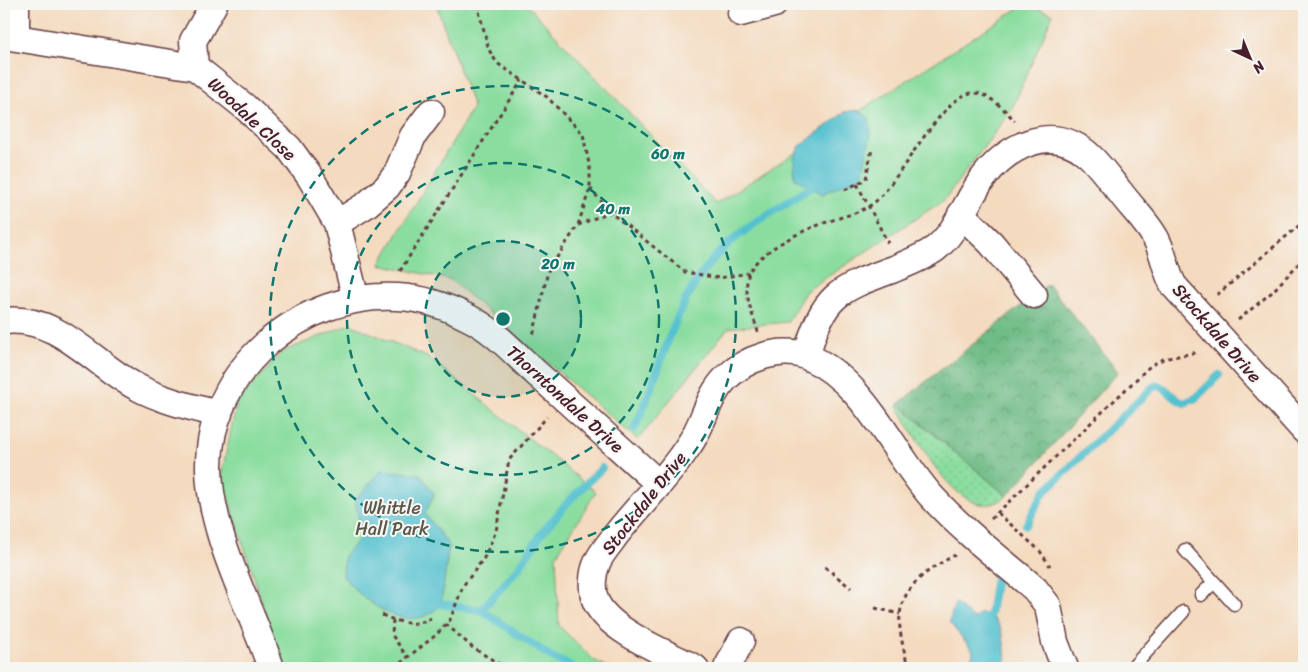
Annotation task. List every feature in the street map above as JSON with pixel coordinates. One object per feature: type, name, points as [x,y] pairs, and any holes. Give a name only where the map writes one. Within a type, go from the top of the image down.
[{"type":"street","name":"Woodale Close","points":[[16,4],[10,37],[195,67],[245,107],[288,148],[310,177],[337,223],[356,300]]},
{"type":"street","name":"Woodale Close","points":[[195,67],[193,41],[214,4]]},
{"type":"street","points":[[739,17],[774,4]]},
{"type":"street","points":[[337,223],[366,206],[387,187],[397,173],[412,136],[431,112]]},
{"type":"street","name":"Stockdale Drive","points":[[806,356],[822,311],[834,297],[850,286],[921,258],[936,248],[951,232],[984,177],[998,162],[1016,149],[1032,141],[1056,139],[1066,141],[1086,153],[1156,238],[1170,279],[1197,312],[1304,430]]},
{"type":"street","points":[[961,214],[991,242],[1034,295]]},
{"type":"street","name":"Thorntondale Drive","points":[[271,668],[215,513],[209,468],[219,414],[230,388],[260,349],[289,326],[320,309],[356,300],[398,297],[437,304],[470,318],[499,340],[658,483]]},
{"type":"street","points":[[4,321],[29,323],[48,328],[67,337],[120,378],[137,388],[219,414]]},
{"type":"street","name":"Stockdale Drive","points":[[696,668],[618,627],[604,615],[595,601],[592,582],[596,563],[631,516],[689,446],[713,396],[726,378],[742,366],[761,357],[781,353],[806,356],[828,369],[861,400],[888,434],[908,467],[934,499],[1035,589],[1048,606],[1055,642],[1065,668]]},
{"type":"street","points":[[727,668],[741,641]]},
{"type":"lane","points":[[1185,550],[1234,604]]},
{"type":"lane","points":[[1201,595],[1214,582]]},
{"type":"lane","points":[[1132,668],[1148,654],[1164,631],[1183,612]]},
{"type":"path","points":[[477,4],[489,50],[497,63],[547,97],[583,134],[590,169],[590,188],[578,225],[548,272],[531,345]]},
{"type":"path","points":[[397,277],[522,80]]},
{"type":"path","points":[[759,337],[747,291],[749,273],[763,257],[784,242],[824,223],[869,206],[884,193],[923,138],[947,110],[966,94],[977,93],[990,99],[1013,118],[1032,141]]},
{"type":"path","points":[[844,190],[866,179],[872,149]]},
{"type":"path","points":[[856,184],[899,266]]},
{"type":"path","points":[[590,188],[610,212],[685,272],[720,278],[749,273]]},
{"type":"path","points":[[578,225],[610,212]]},
{"type":"path","points":[[1197,312],[1302,223]]},
{"type":"path","points":[[1236,320],[1271,292],[1304,258]]},
{"type":"path","points":[[983,525],[1150,366],[1162,359],[1197,352],[1204,348]]},
{"type":"path","points":[[394,668],[436,635],[450,620],[461,591],[484,558],[496,531],[509,460],[553,410]]},
{"type":"path","points":[[908,668],[900,614],[906,596],[928,570],[958,553]]},
{"type":"path","points":[[825,567],[851,588]]},
{"type":"path","points":[[875,608],[900,614]]},
{"type":"path","points":[[382,615],[393,620],[417,623],[431,618]]},
{"type":"path","points":[[393,620],[392,635],[407,657]]},
{"type":"path","points":[[446,624],[473,648],[506,668]]},
{"type":"green space","points":[[436,4],[526,4],[716,204],[1025,4],[1053,14],[1011,111],[944,200],[806,291],[787,322],[728,328],[638,440],[451,280],[380,264],[473,107]]},
{"type":"green space","points":[[1048,284],[1118,372],[1007,496],[898,404]]},
{"type":"green space","name":"Whittle Hall Park","points":[[350,324],[429,358],[596,492],[556,556],[559,626],[594,660],[608,668],[277,668],[263,605],[221,476],[237,402],[282,352]]},
{"type":"green space","points":[[898,404],[1007,496],[990,504],[974,502],[958,492],[942,476],[928,457],[897,406]]},
{"type":"water","points":[[858,110],[869,118],[871,134],[862,176],[822,194],[795,178],[794,158],[800,146],[845,112]]},
{"type":"water","points":[[382,470],[420,474],[434,494],[425,514],[449,545],[441,604],[429,614],[416,618],[403,618],[376,606],[363,597],[343,576],[344,556],[362,536],[355,500]]},
{"type":"water","points":[[955,603],[974,619],[980,613],[989,615],[995,620],[1004,642],[1007,668],[970,668],[973,651],[949,622]]},
{"type":"waterway","points":[[634,429],[668,340],[700,275],[715,257],[737,237],[811,187]]},
{"type":"waterway","points":[[1026,525],[1044,492],[1153,387],[1158,385],[1162,387],[1184,403],[1196,398],[1219,375]]},
{"type":"waterway","points":[[441,604],[481,610],[518,569],[541,534],[568,502],[602,468]]},
{"type":"waterway","points":[[990,614],[996,577]]},
{"type":"waterway","points":[[481,610],[547,654],[573,668]]}]
